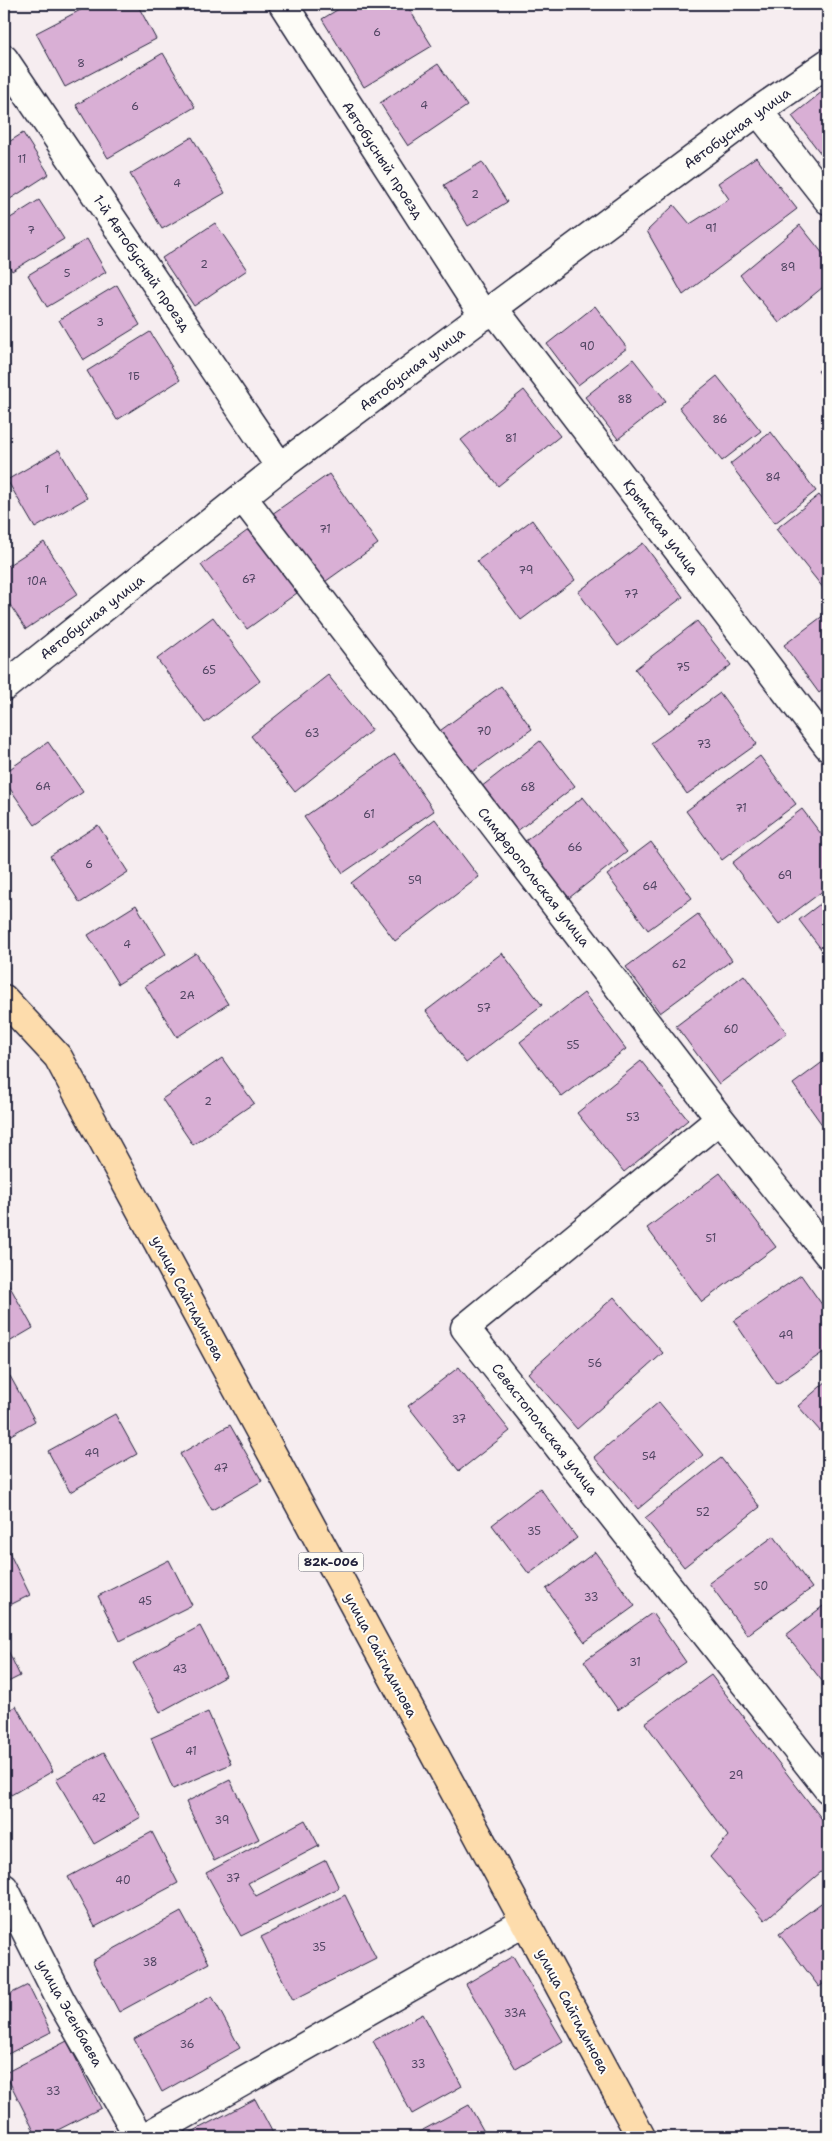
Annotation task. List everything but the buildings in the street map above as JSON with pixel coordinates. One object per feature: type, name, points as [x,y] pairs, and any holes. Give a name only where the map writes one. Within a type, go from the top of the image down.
[{"type":"main road","name":"улица Сайгидинова","points":[[4,999],[58,1057],[641,2137]]},
{"type":"street","name":"Автобусный проезд","points":[[283,4],[488,312]]},
{"type":"street","name":"1-й Автобусный проезд","points":[[4,59],[280,467]]},
{"type":"street","name":"Автобусная улица","points":[[4,687],[280,467],[758,111],[828,63]]},
{"type":"street","points":[[758,111],[828,200]]},
{"type":"street","name":"Крымская улица","points":[[488,312],[828,746]]},
{"type":"street","name":"Симферопольская улица","points":[[243,498],[720,1119],[828,1254]]},
{"type":"street","name":"Севастопольская улица","points":[[720,1119],[465,1328],[828,1788]]},
{"type":"street","name":"улица Эсенбаева","points":[[4,1888],[61,2001],[140,2137]]},
{"type":"street","points":[[145,2137],[525,1922]]}]
